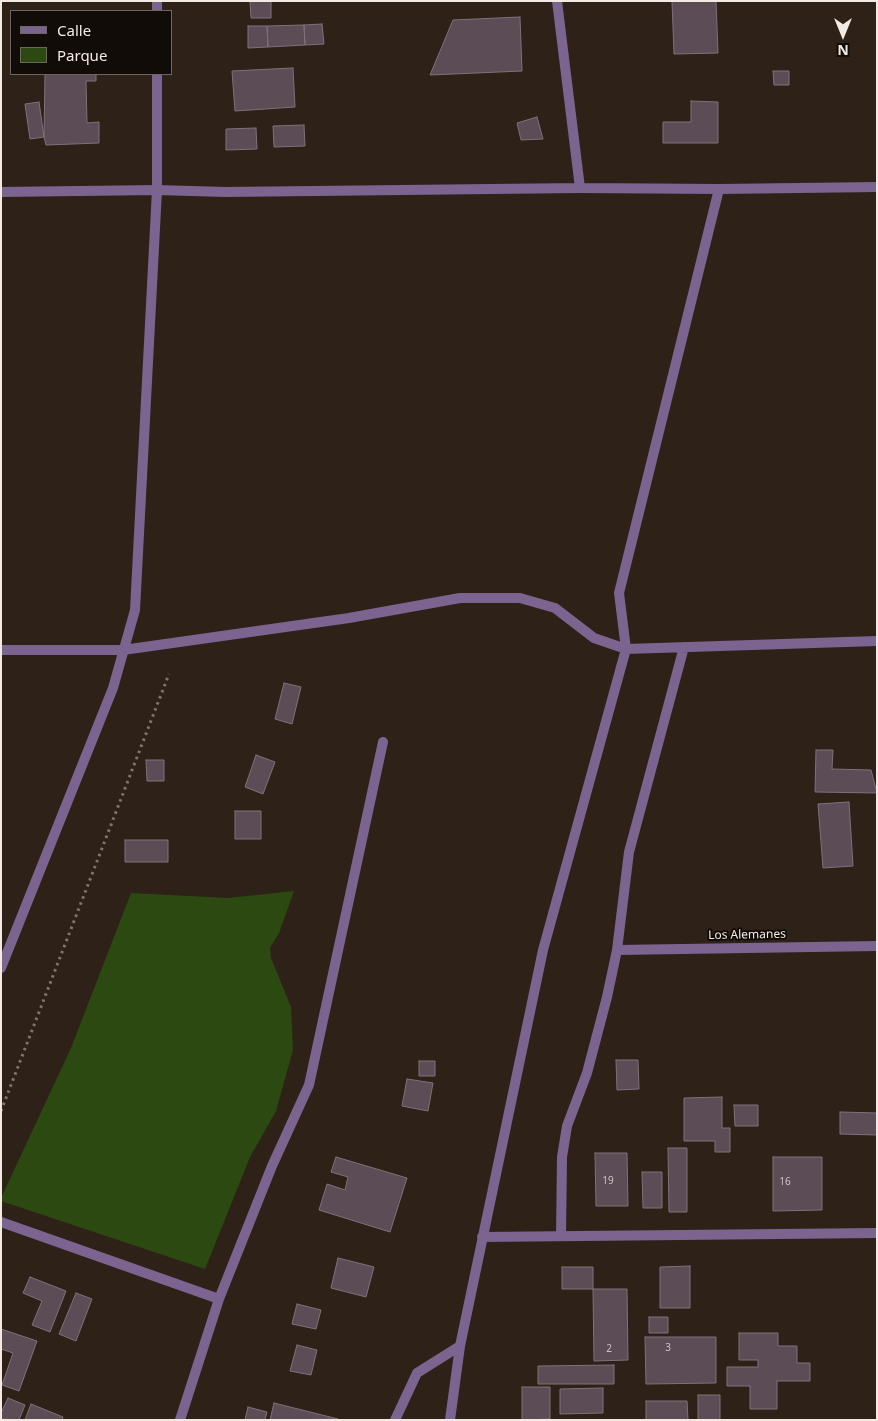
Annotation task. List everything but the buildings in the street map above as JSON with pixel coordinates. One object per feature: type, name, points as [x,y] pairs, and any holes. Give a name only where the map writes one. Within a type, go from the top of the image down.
[{"type":"street","points":[[557,1],[580,188]]},
{"type":"street","points":[[1,968],[113,688],[135,610],[157,190],[157,75]]},
{"type":"street","points":[[1,192],[877,187]]},
{"type":"street","points":[[450,1420],[460,1346],[543,950],[626,649],[619,593],[719,189]]},
{"type":"street","points":[[1,650],[123,650],[339,619],[460,598],[520,598],[555,608],[594,638],[626,649],[877,641]]},
{"type":"street","points":[[561,1236],[562,1157],[567,1126],[587,1073],[607,997],[617,950],[629,852],[684,647]]},
{"type":"street","points":[[180,1420],[219,1299],[272,1166],[309,1085],[383,742]]},
{"type":"street","name":"Los Alemanes","points":[[617,950],[877,946]]},
{"type":"street","points":[[1,1222],[219,1299]]},
{"type":"street","points":[[482,1237],[877,1233]]},
{"type":"street","points":[[395,1420],[417,1373],[460,1346]]},
{"type":"path","points":[[1,1110],[169,674]]},
{"type":"green space","points":[[294,891],[279,933],[270,948],[271,958],[291,1007],[293,1050],[276,1111],[250,1157],[205,1269],[1,1201],[71,1048],[131,893],[228,898]]}]
